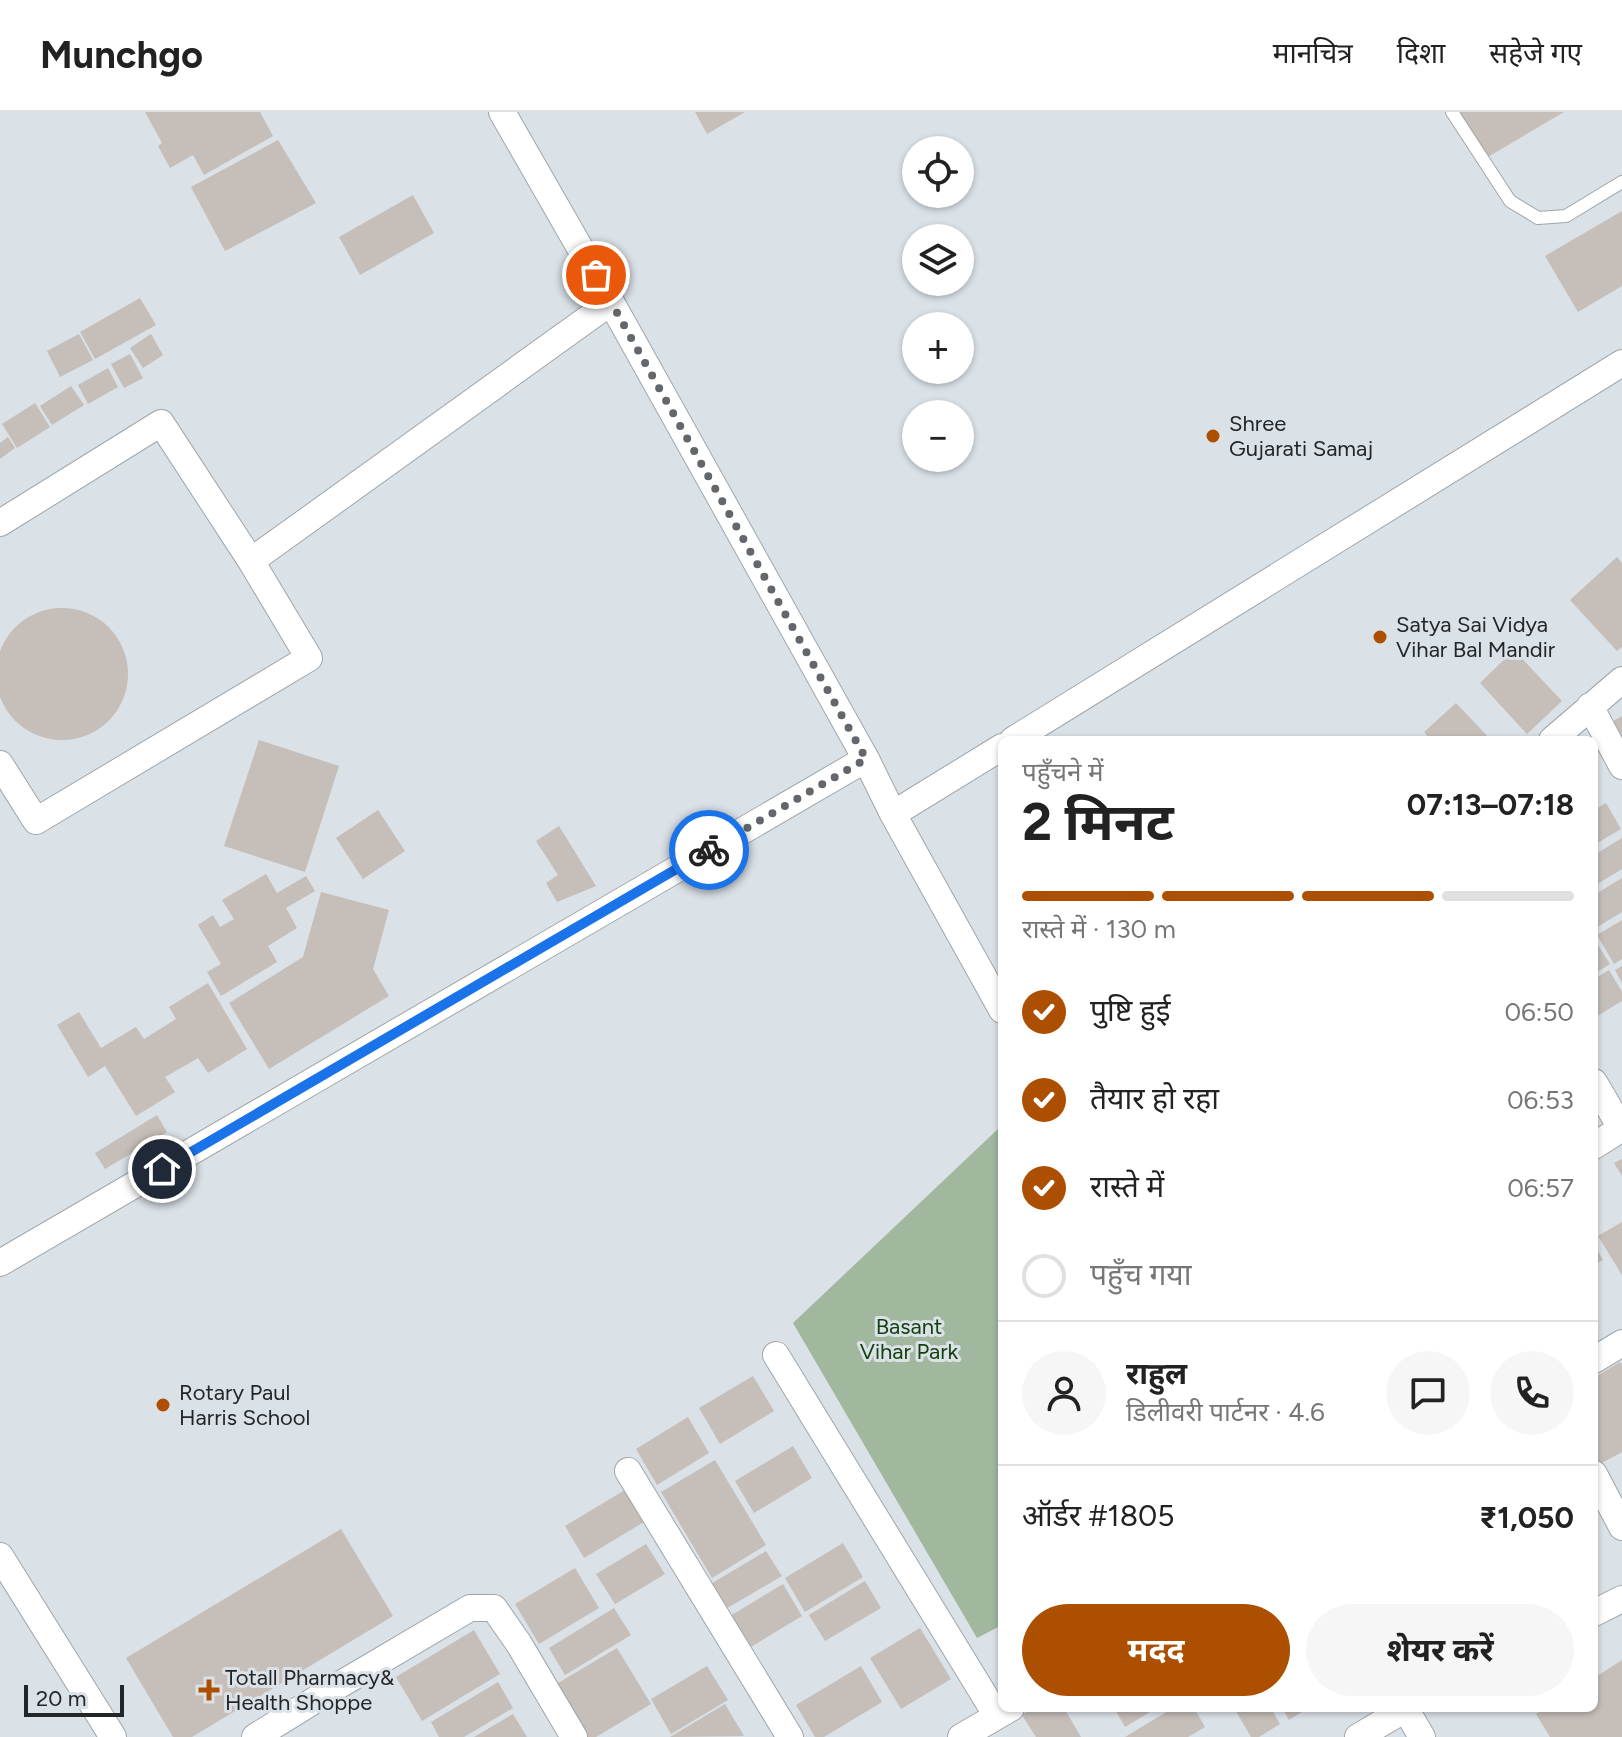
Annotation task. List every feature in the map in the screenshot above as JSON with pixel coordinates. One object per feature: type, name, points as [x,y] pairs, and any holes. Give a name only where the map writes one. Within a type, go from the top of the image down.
[{"type":"street","points":[[502,112],[866,759],[893,814],[998,1003]]},
{"type":"street","points":[[251,561],[611,302]]},
{"type":"street","points":[[1019,736],[1622,363]]},
{"type":"street","points":[[0,523],[161,423],[251,561],[309,658],[36,821],[0,764]]},
{"type":"street","points":[[1556,736],[1622,680]]},
{"type":"street","points":[[1590,706],[1622,766]]},
{"type":"street","points":[[893,814],[998,749]]},
{"type":"street","points":[[0,1263],[866,759]]},
{"type":"street","points":[[1598,1089],[1622,1128],[1598,1143]]},
{"type":"street","points":[[1598,1358],[1622,1343]]},
{"type":"street","points":[[776,1355],[998,1703]]},
{"type":"street","points":[[628,1471],[790,1737]]},
{"type":"street","points":[[1598,1482],[1622,1527]]},
{"type":"street","points":[[0,1556],[113,1737]]},
{"type":"street","points":[[1598,1611],[1622,1599]]},
{"type":"street","points":[[255,1737],[470,1608],[494,1608],[574,1737]]},
{"type":"street","points":[[961,1737],[1004,1712]]},
{"type":"street","points":[[1358,1737],[1399,1712]]},
{"type":"street","points":[[1408,1712],[1422,1737]]},
{"type":"lane","points":[[1452,112],[1510,201],[1538,218],[1566,216],[1622,182]]},
{"type":"green space","name":"Basant Vihar Park","points":[[998,1129],[998,1627],[977,1638],[793,1323]]},
{"type":"building","points":[[145,112],[260,112],[273,136],[204,175],[193,155],[170,168],[158,146],[162,143]]},
{"type":"building","points":[[695,112],[745,112],[707,134]]},
{"type":"building","points":[[1459,112],[1564,112],[1486,158]]},
{"type":"building","points":[[278,140],[316,203],[225,251],[191,187]]},
{"type":"building","points":[[413,195],[434,233],[360,275],[339,237]]},
{"type":"building","points":[[1622,211],[1622,286],[1578,312],[1545,256]]},
{"type":"building","points":[[140,298],[156,325],[95,359],[80,332]]},
{"type":"building","points":[[79,334],[93,360],[60,377],[47,351]]},
{"type":"building","points":[[151,334],[163,355],[143,368],[130,348]]},
{"type":"building","points":[[130,354],[143,378],[124,388],[111,364]]},
{"type":"building","points":[[108,368],[118,387],[88,404],[78,385]]},
{"type":"building","points":[[71,386],[84,405],[52,425],[40,406]]},
{"type":"building","points":[[35,403],[50,427],[17,448],[2,424]]},
{"type":"building","points":[[8,437],[15,448],[0,459],[0,443]]},
{"type":"building","points":[[1617,557],[1622,563],[1622,647],[1617,651],[1570,600]]},
{"type":"building","points":[[49,609],[75,609],[99,619],[117,637],[127,661],[127,687],[117,711],[99,729],[75,739],[49,739],[25,729],[7,711],[-1,693],[-1,655],[7,637],[25,619]]},
{"type":"building","points":[[1514,650],[1562,701],[1527,734],[1480,683]]},
{"type":"building","points":[[1456,703],[1487,736],[1428,736],[1424,732]]},
{"type":"building","points":[[1622,716],[1622,743],[1610,723]]},
{"type":"building","points":[[259,740],[339,766],[305,872],[224,846]]},
{"type":"building","points":[[1606,803],[1621,829],[1598,843],[1598,808]]},
{"type":"building","points":[[378,810],[405,851],[363,879],[336,838]]},
{"type":"building","points":[[559,826],[596,886],[557,902],[546,883],[558,875],[536,841]]},
{"type":"building","points":[[1622,838],[1622,869],[1598,884],[1598,853]]},
{"type":"building","points":[[266,874],[277,893],[306,876],[315,891],[286,908],[297,928],[268,946],[277,962],[221,996],[207,972],[221,964],[198,925],[213,915],[220,927],[234,919],[222,900]]},
{"type":"building","points":[[1622,878],[1622,912],[1598,927],[1598,893]]},
{"type":"building","points":[[321,892],[389,910],[373,969],[389,996],[269,1069],[229,1003],[303,957]]},
{"type":"building","points":[[1622,920],[1622,959],[1614,964],[1598,934]]},
{"type":"building","points":[[1598,945],[1610,964],[1598,972]]},
{"type":"building","points":[[1622,966],[1622,983],[1615,970]]},
{"type":"building","points":[[1609,970],[1622,992],[1622,1001],[1598,1016],[1598,977]]},
{"type":"building","points":[[208,983],[247,1049],[208,1073],[198,1058],[165,1077],[175,1092],[136,1116],[105,1066],[88,1077],[57,1025],[79,1012],[101,1048],[136,1027],[144,1039],[176,1019],[169,1007]]},
{"type":"building","points":[[157,1115],[167,1132],[105,1169],[95,1153]]},
{"type":"building","points":[[1622,1159],[1622,1176],[1614,1163]]},
{"type":"building","points":[[1622,1222],[1622,1275],[1598,1236]]},
{"type":"building","points":[[1620,1362],[1622,1365],[1622,1452],[1600,1464],[1598,1461],[1598,1376]]},
{"type":"building","points":[[753,1376],[774,1411],[720,1444],[699,1408]]},
{"type":"building","points":[[688,1417],[709,1453],[657,1485],[636,1449]]},
{"type":"building","points":[[793,1446],[812,1478],[754,1513],[735,1481]]},
{"type":"building","points":[[715,1460],[766,1545],[712,1578],[661,1492]]},
{"type":"building","points":[[625,1490],[644,1522],[584,1558],[565,1526]]},
{"type":"building","points":[[341,1529],[393,1616],[192,1737],[173,1737],[126,1658]]},
{"type":"building","points":[[843,1543],[863,1577],[805,1612],[785,1578]]},
{"type":"building","points":[[646,1544],[665,1574],[615,1604],[596,1574]]},
{"type":"building","points":[[766,1551],[782,1576],[724,1610],[709,1585]]},
{"type":"building","points":[[575,1568],[599,1608],[539,1644],[515,1604]]},
{"type":"building","points":[[865,1581],[881,1608],[825,1641],[809,1615]]},
{"type":"building","points":[[783,1584],[802,1616],[749,1648],[730,1616]]},
{"type":"building","points":[[614,1608],[631,1635],[565,1675],[549,1648]]},
{"type":"building","points":[[920,1628],[951,1679],[901,1709],[870,1658]]},
{"type":"building","points":[[474,1630],[500,1674],[422,1721],[396,1677]]},
{"type":"building","points":[[617,1648],[651,1704],[596,1737],[584,1737],[553,1686]]},
{"type":"building","points":[[1622,1660],[1622,1737],[1550,1737],[1536,1714],[1598,1712],[1598,1675]]},
{"type":"building","points":[[707,1666],[728,1700],[671,1734],[651,1699]]},
{"type":"building","points":[[861,1666],[882,1702],[824,1737],[815,1737],[796,1705]]},
{"type":"building","points":[[498,1682],[513,1708],[464,1737],[439,1737],[431,1722]]},
{"type":"building","points":[[725,1704],[744,1736],[670,1737]]},
{"type":"building","points":[[1027,1712],[1066,1712],[1081,1737],[1036,1737],[1022,1715]]},
{"type":"building","points":[[1116,1712],[1150,1712],[1125,1727]]},
{"type":"building","points":[[1166,1712],[1196,1712],[1205,1727],[1188,1737],[1125,1737]]},
{"type":"building","points":[[1236,1712],[1273,1712],[1280,1724],[1259,1737],[1251,1737]]},
{"type":"building","points":[[1284,1712],[1302,1712],[1289,1720]]},
{"type":"building","points":[[513,1714],[527,1737],[474,1737]]},
{"type":"way so far","points":[[596,275],[866,759],[709,850]]},
{"type":"place","name":"Shree Gujarati Samaj","points":[[1213,436]]},
{"type":"place","name":"Satya Sai Vidya Vihar Bal Mandir","points":[[1380,637]]},
{"type":"place","name":"Rotary Paul Harris School","points":[[163,1405]]},
{"type":"place","name":"Totall Pharmacy& Health Shoppe","points":[[209,1690]]},
{"type":"route","points":[[162,1169],[709,850]]}]
